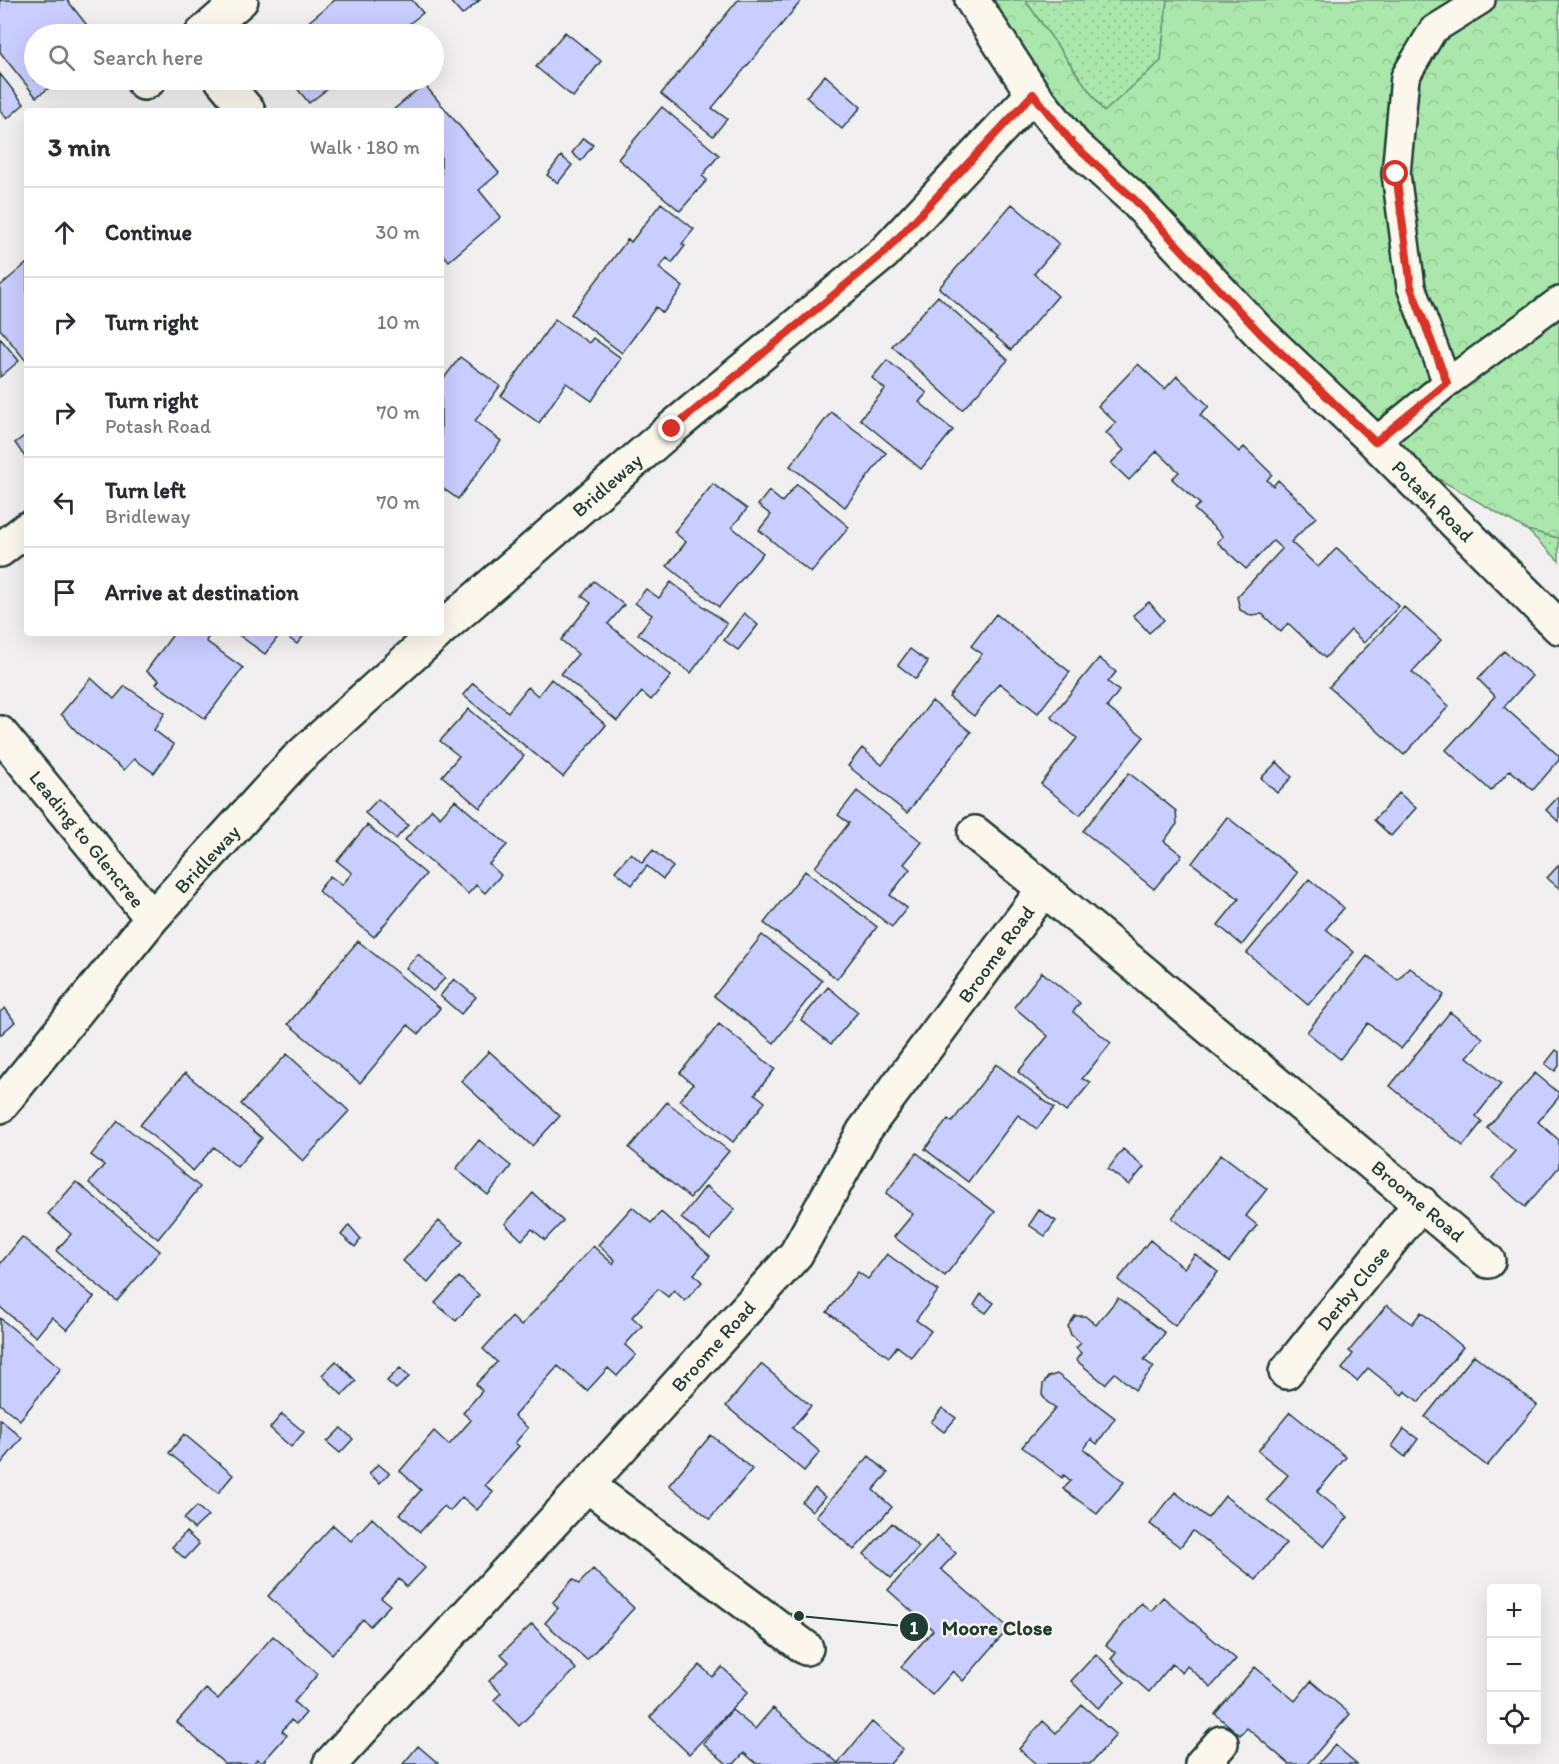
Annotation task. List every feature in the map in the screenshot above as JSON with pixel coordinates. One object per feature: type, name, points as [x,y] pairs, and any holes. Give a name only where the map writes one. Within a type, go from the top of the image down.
[{"type":"street","points":[[213,24],[241,0]]},
{"type":"street","name":"Potash Road","points":[[972,0],[1033,94],[1074,145],[1134,199],[1261,334],[1554,616]]},
{"type":"street","points":[[230,90],[245,108]]},
{"type":"street","name":"Bridleway","points":[[444,626],[663,436],[884,253],[1033,94]]},
{"type":"street","points":[[0,550],[24,531]]},
{"type":"street","name":"Bridleway","points":[[0,1106],[152,918],[297,759],[434,636]]},
{"type":"street","name":"Leading to Glencree","points":[[0,733],[152,918]]},
{"type":"street","name":"Broome Road","points":[[975,833],[1488,1261]]},
{"type":"street","name":"Broome Road","points":[[330,1764],[796,1254],[864,1131],[1044,889]]},
{"type":"street","name":"Derby Close","points":[[1286,1372],[1421,1203]]},
{"type":"street","points":[[587,1485],[806,1648]]},
{"type":"lane","points":[[1447,383],[1411,287],[1396,174],[1406,77],[1433,30],[1480,0]]},
{"type":"lane","points":[[1375,442],[1447,383],[1559,301]]},
{"type":"green space","points":[[972,0],[1025,0],[1104,112],[1161,61],[1167,0],[1559,0],[1559,538],[1527,530],[1375,442],[1134,199]]},
{"type":"green space","points":[[1025,0],[1167,0],[1161,61],[1104,112]]},
{"type":"green space","points":[[1527,530],[1559,538],[1559,561]]},
{"type":"building","points":[[0,0],[67,0],[86,24],[24,24],[24,82],[0,52]]},
{"type":"building","points":[[335,0],[412,0],[423,13],[409,24],[306,24]]},
{"type":"building","points":[[449,0],[480,0],[462,15]]},
{"type":"building","points":[[738,0],[802,0],[712,108],[727,119],[713,136],[661,94]]},
{"type":"building","points":[[565,32],[601,61],[573,97],[536,67]]},
{"type":"building","points":[[0,74],[24,104],[7,119],[0,110]]},
{"type":"building","points":[[825,75],[861,107],[842,129],[806,97]]},
{"type":"building","points":[[30,90],[46,90],[36,97]]},
{"type":"building","points":[[298,90],[326,90],[309,103]]},
{"type":"building","points":[[417,90],[429,90],[499,173],[479,190],[501,217],[449,261],[444,255],[444,108],[396,108]]},
{"type":"building","points":[[662,107],[719,155],[702,176],[707,180],[680,211],[618,159]]},
{"type":"building","points":[[583,138],[593,145],[581,161],[572,153]]},
{"type":"building","points":[[561,156],[572,165],[558,183],[547,175]]},
{"type":"building","points":[[661,203],[694,229],[682,244],[685,246],[672,263],[667,258],[659,268],[683,287],[663,313],[656,307],[622,353],[571,314],[628,239],[631,242]]},
{"type":"building","points":[[1012,204],[1059,244],[1034,274],[1058,296],[1011,350],[939,288]]},
{"type":"building","points":[[24,266],[24,359],[0,329],[0,286]]},
{"type":"building","points":[[938,296],[1008,360],[962,410],[892,346]]},
{"type":"building","points":[[555,319],[589,343],[593,338],[621,358],[592,401],[566,383],[539,423],[501,396]]},
{"type":"building","points":[[0,338],[19,361],[0,377]]},
{"type":"building","points":[[460,357],[500,386],[475,421],[501,441],[458,499],[444,489],[444,378]]},
{"type":"building","points":[[887,360],[927,393],[919,402],[953,430],[921,469],[860,419],[885,389],[872,378]]},
{"type":"building","points":[[1138,364],[1165,389],[1177,376],[1209,406],[1200,415],[1239,452],[1244,447],[1272,474],[1267,480],[1273,486],[1278,480],[1316,517],[1291,542],[1318,567],[1337,548],[1399,606],[1364,643],[1351,630],[1325,658],[1288,623],[1281,632],[1262,614],[1250,615],[1240,610],[1237,597],[1282,549],[1273,541],[1246,569],[1217,542],[1223,536],[1194,509],[1200,504],[1172,479],[1179,472],[1157,451],[1129,480],[1111,463],[1124,450],[1106,433],[1116,423],[1098,406]]},
{"type":"building","points":[[831,412],[886,453],[845,507],[790,466]]},
{"type":"building","points":[[24,436],[24,456],[15,443]]},
{"type":"building","points":[[713,484],[747,509],[732,527],[763,553],[719,607],[667,566],[686,542],[674,532]]},
{"type":"building","points":[[797,484],[849,527],[811,573],[759,530],[771,515],[758,505],[769,491],[782,502]]},
{"type":"building","points":[[594,581],[624,605],[608,624],[671,676],[651,700],[642,692],[617,721],[561,674],[578,654],[561,640],[591,603],[582,596]]},
{"type":"building","points":[[671,582],[727,624],[691,673],[638,634],[652,615],[635,603],[646,589],[659,598]]},
{"type":"building","points":[[1149,602],[1164,620],[1149,633],[1133,615]]},
{"type":"building","points":[[1404,607],[1441,640],[1412,672],[1449,706],[1404,755],[1329,687]]},
{"type":"building","points":[[744,613],[758,625],[738,650],[724,640]]},
{"type":"building","points":[[996,614],[1070,672],[1038,713],[999,683],[974,716],[949,697],[982,654],[971,646]]},
{"type":"building","points":[[172,636],[209,636],[206,641],[243,668],[205,719],[156,684],[159,680],[146,671]]},
{"type":"building","points":[[240,636],[279,636],[265,654]]},
{"type":"building","points":[[286,636],[304,636],[297,644]]},
{"type":"building","points":[[910,649],[928,662],[916,679],[898,665]]},
{"type":"building","points":[[1504,651],[1532,676],[1504,707],[1559,756],[1559,760],[1533,790],[1510,770],[1491,791],[1446,750],[1495,696],[1478,679]]},
{"type":"building","points":[[1099,658],[1116,672],[1108,682],[1119,691],[1107,707],[1144,737],[1080,815],[1041,784],[1077,738],[1051,717]]},
{"type":"building","points":[[91,678],[114,699],[125,686],[165,713],[154,730],[174,745],[154,773],[134,759],[124,770],[77,732],[61,714]]},
{"type":"building","points":[[551,679],[606,725],[563,777],[463,695],[473,683],[508,712],[528,687],[538,696]]},
{"type":"building","points":[[932,701],[971,732],[907,813],[848,766],[862,748],[882,765]]},
{"type":"building","points":[[469,709],[524,756],[480,808],[442,776],[459,756],[440,741]]},
{"type":"building","points":[[1277,762],[1292,777],[1277,793],[1261,778]]},
{"type":"building","points":[[1129,773],[1176,811],[1177,824],[1164,841],[1182,855],[1154,889],[1083,831]]},
{"type":"building","points":[[857,791],[922,842],[904,864],[910,869],[890,895],[907,908],[892,927],[815,867],[849,823],[838,815]]},
{"type":"building","points":[[1399,793],[1416,808],[1391,836],[1374,820]]},
{"type":"building","points":[[1559,796],[1559,822],[1546,810]]},
{"type":"building","points":[[378,799],[408,825],[396,839],[365,813]]},
{"type":"building","points":[[455,800],[507,845],[489,864],[501,875],[485,893],[476,885],[468,894],[405,840],[432,809],[440,817]]},
{"type":"building","points":[[1227,817],[1298,873],[1242,945],[1218,925],[1239,899],[1192,863]]},
{"type":"building","points":[[367,825],[426,874],[374,937],[318,891],[330,876],[342,885],[352,873],[337,861]]},
{"type":"building","points":[[653,850],[673,867],[663,879],[647,866],[632,885],[615,871],[631,853],[642,863]]},
{"type":"building","points":[[1559,865],[1559,888],[1547,878]]},
{"type":"building","points":[[805,871],[877,927],[837,979],[764,923]]},
{"type":"building","points":[[1309,879],[1344,908],[1326,929],[1354,952],[1308,1005],[1247,953]]},
{"type":"building","points":[[762,935],[822,981],[774,1043],[714,996]]},
{"type":"building","points":[[358,941],[440,1008],[419,1034],[408,1025],[360,1083],[288,1024]]},
{"type":"building","points":[[418,954],[445,978],[433,991],[406,968]]},
{"type":"building","points":[[1367,956],[1398,980],[1409,967],[1444,995],[1401,1049],[1368,1023],[1340,1059],[1307,1032]]},
{"type":"building","points":[[1042,972],[1080,1003],[1073,1012],[1111,1043],[1082,1079],[1091,1082],[1066,1112],[1018,1072],[1048,1036],[1014,1007]]},
{"type":"building","points":[[454,979],[476,997],[461,1014],[440,996]]},
{"type":"building","points":[[828,987],[858,1012],[831,1044],[801,1020]]},
{"type":"building","points":[[5,1008],[15,1022],[0,1035],[0,1012]]},
{"type":"building","points":[[1450,1012],[1483,1038],[1467,1057],[1501,1084],[1476,1116],[1482,1122],[1463,1146],[1390,1086]]},
{"type":"building","points":[[719,1024],[775,1069],[755,1094],[765,1102],[733,1142],[680,1100],[693,1084],[680,1073]]},
{"type":"building","points":[[1556,1050],[1559,1052],[1559,1066],[1555,1071],[1545,1064]]},
{"type":"building","points":[[489,1051],[560,1116],[532,1146],[461,1081]]},
{"type":"building","points":[[287,1054],[349,1111],[303,1161],[241,1104]]},
{"type":"building","points":[[996,1064],[1054,1108],[1037,1129],[1018,1115],[968,1182],[925,1149],[948,1119],[952,1122]]},
{"type":"building","points":[[185,1073],[262,1138],[237,1167],[214,1147],[193,1171],[140,1125]]},
{"type":"building","points":[[1535,1073],[1559,1093],[1559,1097],[1538,1122],[1559,1140],[1559,1167],[1525,1207],[1492,1178],[1515,1151],[1487,1128]]},
{"type":"building","points":[[667,1102],[729,1151],[690,1198],[629,1148]]},
{"type":"building","points":[[118,1121],[200,1187],[158,1239],[89,1183],[104,1165],[91,1155]]},
{"type":"building","points":[[479,1140],[511,1166],[488,1195],[456,1169]]},
{"type":"building","points":[[1123,1149],[1144,1167],[1129,1185],[1108,1169]]},
{"type":"building","points":[[917,1153],[995,1212],[945,1276],[894,1237],[913,1214],[886,1193]]},
{"type":"building","points":[[1221,1154],[1267,1189],[1246,1216],[1257,1225],[1229,1262],[1172,1218]]},
{"type":"building","points":[[76,1182],[160,1251],[117,1301],[56,1251],[71,1234],[48,1214]]},
{"type":"building","points":[[706,1186],[735,1209],[710,1240],[681,1218]]},
{"type":"building","points":[[533,1193],[563,1221],[545,1240],[532,1229],[522,1240],[505,1224]]},
{"type":"building","points":[[632,1207],[651,1223],[661,1212],[710,1256],[694,1274],[702,1282],[685,1301],[674,1290],[668,1297],[658,1289],[632,1317],[642,1326],[625,1345],[636,1355],[617,1376],[608,1368],[587,1391],[558,1366],[514,1416],[528,1428],[515,1443],[519,1446],[485,1485],[493,1492],[477,1510],[462,1497],[450,1511],[444,1506],[420,1532],[400,1514],[421,1490],[400,1471],[434,1431],[449,1445],[471,1420],[463,1413],[482,1391],[476,1384],[497,1362],[483,1349],[512,1317],[521,1326],[593,1246],[613,1264],[615,1260],[598,1245]]},
{"type":"building","points":[[1039,1210],[1056,1221],[1045,1236],[1029,1225]]},
{"type":"building","points":[[439,1221],[463,1242],[428,1283],[403,1261]]},
{"type":"building","points":[[349,1225],[361,1239],[355,1247],[341,1235]]},
{"type":"building","points":[[22,1237],[94,1297],[67,1330],[52,1317],[36,1337],[0,1307],[0,1264]]},
{"type":"building","points":[[1150,1240],[1184,1268],[1195,1254],[1218,1272],[1175,1326],[1118,1280]]},
{"type":"building","points":[[887,1254],[938,1291],[916,1320],[931,1331],[911,1357],[897,1346],[889,1357],[827,1312],[858,1272],[868,1279]]},
{"type":"building","points":[[459,1277],[479,1295],[456,1321],[435,1303]]},
{"type":"building","points":[[981,1294],[994,1303],[986,1313],[974,1305]]},
{"type":"building","points":[[1118,1298],[1165,1333],[1144,1360],[1154,1367],[1135,1390],[1115,1373],[1105,1384],[1076,1360],[1081,1353],[1076,1348],[1081,1343],[1071,1335],[1068,1326],[1075,1316],[1085,1316],[1096,1325]]},
{"type":"building","points":[[1387,1305],[1412,1324],[1421,1312],[1463,1347],[1419,1402],[1405,1391],[1402,1395],[1368,1368],[1357,1381],[1342,1369],[1353,1354],[1349,1351]]},
{"type":"building","points":[[0,1318],[61,1368],[20,1420],[0,1404]]},
{"type":"building","points":[[1474,1355],[1537,1405],[1487,1466],[1425,1417]]},
{"type":"building","points":[[336,1361],[356,1381],[342,1395],[322,1375]]},
{"type":"building","points":[[761,1364],[811,1406],[792,1428],[820,1452],[804,1471],[726,1406]]},
{"type":"building","points":[[400,1368],[409,1377],[396,1389],[387,1381]]},
{"type":"building","points":[[1057,1374],[1115,1418],[1097,1444],[1091,1439],[1084,1449],[1124,1482],[1097,1514],[1063,1489],[1071,1481],[1064,1475],[1062,1478],[1022,1447],[1056,1408],[1042,1395],[1043,1384],[1048,1377]]},
{"type":"building","points":[[942,1408],[956,1418],[944,1432],[931,1422]]},
{"type":"building","points":[[1290,1412],[1346,1457],[1317,1492],[1348,1517],[1324,1547],[1267,1500],[1288,1475],[1258,1451]]},
{"type":"building","points":[[282,1414],[304,1432],[291,1447],[270,1428]]},
{"type":"building","points":[[0,1419],[22,1438],[0,1465]]},
{"type":"building","points":[[341,1428],[353,1439],[340,1453],[327,1442]]},
{"type":"building","points":[[1404,1429],[1418,1439],[1405,1457],[1392,1446]]},
{"type":"building","points":[[184,1434],[233,1475],[218,1493],[169,1453]]},
{"type":"building","points":[[711,1435],[752,1469],[710,1519],[669,1485]]},
{"type":"building","points":[[869,1456],[888,1473],[873,1490],[892,1507],[854,1550],[816,1516]]},
{"type":"building","points":[[378,1464],[389,1473],[380,1483],[369,1474]]},
{"type":"building","points":[[815,1488],[825,1497],[812,1511],[802,1502]]},
{"type":"building","points":[[1175,1492],[1208,1518],[1225,1496],[1286,1543],[1256,1580],[1193,1531],[1180,1547],[1150,1524]]},
{"type":"building","points":[[197,1506],[208,1516],[194,1529],[184,1519]]},
{"type":"building","points":[[372,1518],[425,1568],[407,1587],[399,1579],[381,1598],[390,1605],[370,1626],[363,1619],[332,1654],[268,1596],[333,1525],[351,1541]]},
{"type":"building","points":[[892,1523],[919,1547],[891,1578],[864,1554]]},
{"type":"building","points":[[186,1532],[199,1544],[185,1559],[172,1547]]},
{"type":"building","points":[[937,1536],[956,1553],[941,1569],[1009,1628],[963,1681],[953,1671],[932,1695],[901,1667],[933,1630],[888,1590]]},
{"type":"building","points":[[593,1569],[634,1608],[587,1660],[545,1623],[558,1608],[553,1602],[573,1579],[579,1584]]},
{"type":"building","points":[[1163,1597],[1236,1659],[1211,1687],[1187,1666],[1182,1673],[1172,1664],[1149,1692],[1111,1659],[1116,1653],[1106,1645],[1141,1603],[1151,1611]]},
{"type":"building","points":[[532,1624],[576,1669],[519,1726],[494,1700],[501,1693],[489,1681],[509,1662],[501,1654]]},
{"type":"building","points":[[273,1636],[318,1674],[294,1702],[306,1713],[296,1724],[291,1720],[282,1731],[287,1735],[262,1763],[257,1759],[253,1764],[225,1764],[177,1722],[206,1689],[218,1699]]},
{"type":"building","points":[[1096,1654],[1125,1682],[1098,1708],[1071,1681]]},
{"type":"building","points":[[700,1665],[712,1677],[722,1667],[748,1692],[689,1754],[650,1717]]},
{"type":"building","points":[[1255,1667],[1295,1701],[1311,1681],[1350,1714],[1307,1764],[1289,1764],[1247,1728],[1240,1735],[1215,1714]]},
{"type":"building","points":[[1082,1705],[1116,1735],[1090,1764],[1036,1764],[1019,1749],[1043,1721],[1056,1733]]},
{"type":"building","points":[[773,1708],[838,1763],[872,1722],[903,1749],[890,1764],[757,1764],[744,1753],[734,1764],[727,1764],[703,1743],[732,1710],[755,1729]]},
{"type":"building","points":[[1335,1745],[1357,1764],[1318,1764]]},
{"type":"building","points":[[418,1746],[439,1764],[403,1764]]},
{"type":"place","name":"Moore Close","points":[[799,1616]]},
{"type":"route","points":[[672,429],[884,253],[1033,94],[1074,145],[1134,199],[1261,334],[1375,442],[1447,383],[1411,287],[1396,174]]}]
